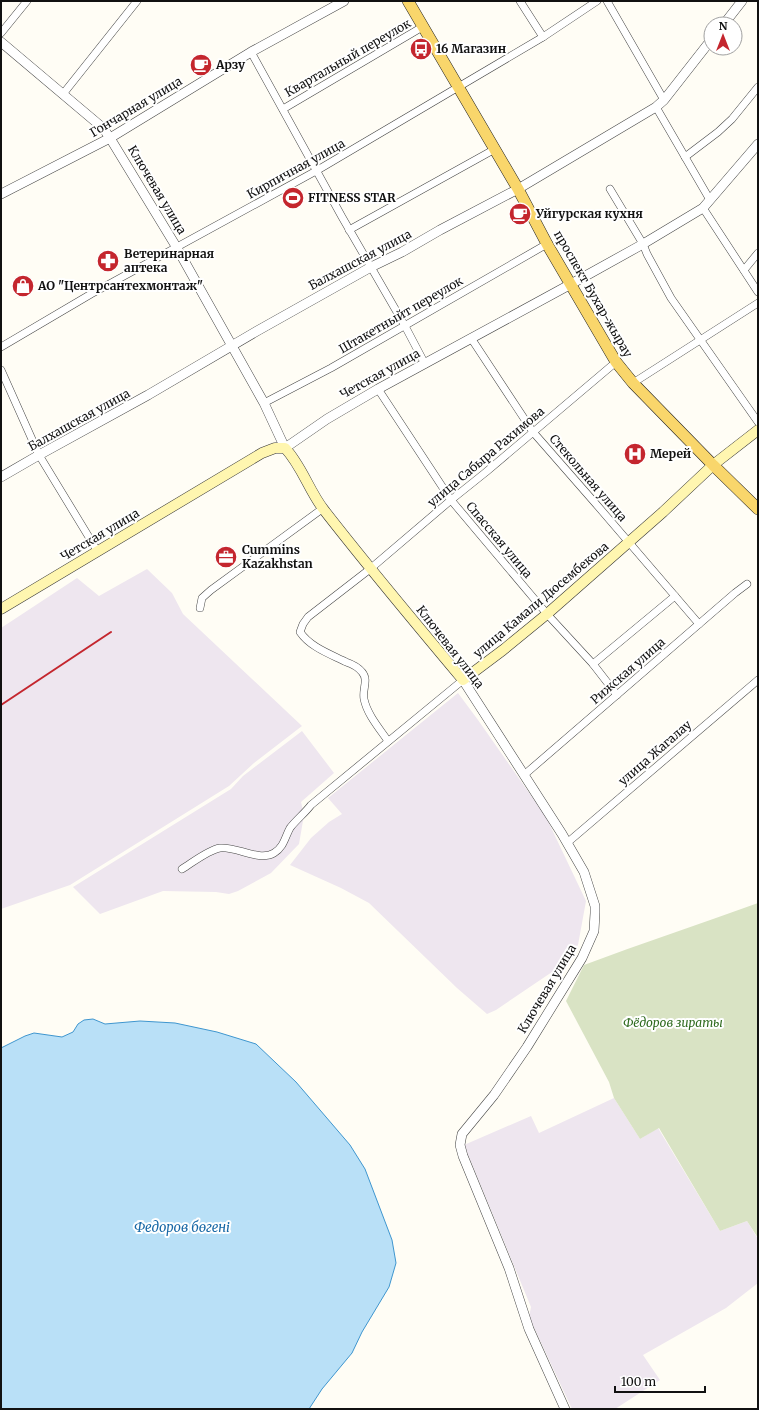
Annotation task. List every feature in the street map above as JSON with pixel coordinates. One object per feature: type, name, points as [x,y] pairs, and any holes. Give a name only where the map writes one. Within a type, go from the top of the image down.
[{"type":"main road","name":"проспект Бухар-жырау","points":[[408,1],[495,149],[616,362],[633,382],[713,465],[758,509]]},
{"type":"main road","name":"улица Камали Дюсембекова","points":[[463,680],[547,614],[713,465],[758,430]]},
{"type":"main road","name":"Четская улица","points":[[1,609],[262,453],[275,448],[286,448]]},
{"type":"main road","name":"Ключевая улица","points":[[286,448],[294,456],[322,509],[463,680]]},
{"type":"street","points":[[1,33],[27,1]]},
{"type":"street","points":[[63,94],[137,1]]},
{"type":"street","name":"Гончарная улица","points":[[1,194],[110,138],[251,52],[344,1]]},
{"type":"street","points":[[520,1],[543,37]]},
{"type":"street","name":"Кирпичная улица","points":[[1,347],[91,294],[316,171],[543,37],[597,1]]},
{"type":"street","points":[[607,1],[664,100]]},
{"type":"street","points":[[730,16],[742,1]]},
{"type":"street","name":"Квартальный переулок","points":[[283,109],[424,26]]},
{"type":"street","name":"Ключевая улица","points":[[1,42],[103,128],[177,248],[264,403],[286,448]]},
{"type":"street","name":"Балхашская улица","points":[[1,477],[39,454],[134,404],[370,267],[402,252],[518,189],[656,107],[664,100],[703,50]]},
{"type":"street","points":[[251,52],[425,364]]},
{"type":"street","points":[[685,157],[718,132],[732,119],[758,87]]},
{"type":"street","points":[[656,107],[710,200]]},
{"type":"street","name":"Четская улица","points":[[286,448],[327,419],[378,389],[492,328],[643,244],[703,208],[758,144]]},
{"type":"street","points":[[350,230],[495,149]]},
{"type":"street","points":[[610,189],[643,244],[671,298],[758,422]]},
{"type":"street","points":[[703,208],[758,292]]},
{"type":"street","name":"Штакетныйт переулок","points":[[264,403],[331,368],[548,244]]},
{"type":"street","points":[[744,270],[758,253]]},
{"type":"street","points":[[633,382],[758,303]]},
{"type":"street","name":"Стекольная улица","points":[[471,338],[533,432],[699,624]]},
{"type":"street","name":"улица Сабыра Рахимова","points":[[388,741],[367,709],[363,697],[365,678],[362,672],[355,666],[312,644],[304,638],[300,632],[303,624],[308,617],[370,569],[616,362]]},
{"type":"street","points":[[1,370],[39,454],[98,552]]},
{"type":"street","name":"Спасская улица","points":[[378,389],[451,500],[617,695]]},
{"type":"street","points":[[200,608],[202,598],[211,590],[322,509]]},
{"type":"street","name":"Рижская улица","points":[[524,775],[747,584]]},
{"type":"street","points":[[592,664],[675,596]]},
{"type":"street","name":"Ключевая улица","points":[[463,680],[584,872],[595,906],[594,931],[582,958],[527,1047],[494,1095],[462,1134],[460,1145],[463,1156],[509,1268],[529,1329],[565,1409]]},
{"type":"street","name":"улица Камали Дюсембекова","points":[[182,869],[218,848],[237,849],[266,856],[281,848],[291,827],[312,806],[388,741],[463,680]]},
{"type":"street","name":"улица Жагалау","points":[[567,843],[758,680]]},
{"type":"shaded area","points":[[147,569],[172,593],[183,614],[302,726],[254,763],[229,786],[70,885],[1,909],[1,628],[77,578],[99,596]]},
{"type":"shaded area","points":[[458,693],[546,817],[586,901],[578,945],[555,970],[496,1010],[487,1014],[457,988],[369,903],[341,888],[290,865],[311,838],[329,822],[342,814],[328,798]]},
{"type":"shaded area","points":[[302,731],[334,773],[301,802],[304,815],[299,844],[271,873],[238,891],[229,894],[216,892],[163,891],[100,914],[73,887],[231,789],[243,776]]},
{"type":"shaded area","points":[[614,1098],[640,1139],[658,1128],[720,1231],[747,1221],[758,1239],[758,1283],[726,1308],[643,1355],[660,1380],[615,1409],[572,1409],[529,1317],[531,1307],[464,1145],[531,1116],[539,1133]]},
{"type":"green space","name":"Фёдоров зираты","points":[[758,903],[758,1238],[747,1221],[720,1231],[659,1128],[640,1139],[614,1098],[609,1082],[566,1001],[584,965]]},
{"type":"water","name":"Федоров бөгені","points":[[93,1019],[105,1024],[140,1021],[175,1023],[217,1032],[256,1044],[296,1082],[350,1145],[365,1169],[392,1240],[396,1263],[389,1287],[362,1332],[352,1353],[322,1389],[309,1409],[1,1409],[1,1048],[34,1033],[62,1037],[73,1032],[78,1024],[84,1020]]},
{"type":"railway","points":[[1,705],[111,632]]},
{"type":"place","name":"16 Магазин","points":[[421,49]]},
{"type":"place","name":"Арзу","points":[[201,65]]},
{"type":"place","name":"FITNESS STAR","points":[[293,198]]},
{"type":"place","name":"Уйгурская кухня","points":[[520,214]]},
{"type":"place","name":"Ветеринарная аптека","points":[[108,261]]},
{"type":"place","name":"АО \"Центрсантехмонтаж\"","points":[[23,286]]},
{"type":"place","name":"Мерей","points":[[635,454]]},
{"type":"place","name":"Cummins Kazakhstan","points":[[226,557]]}]
